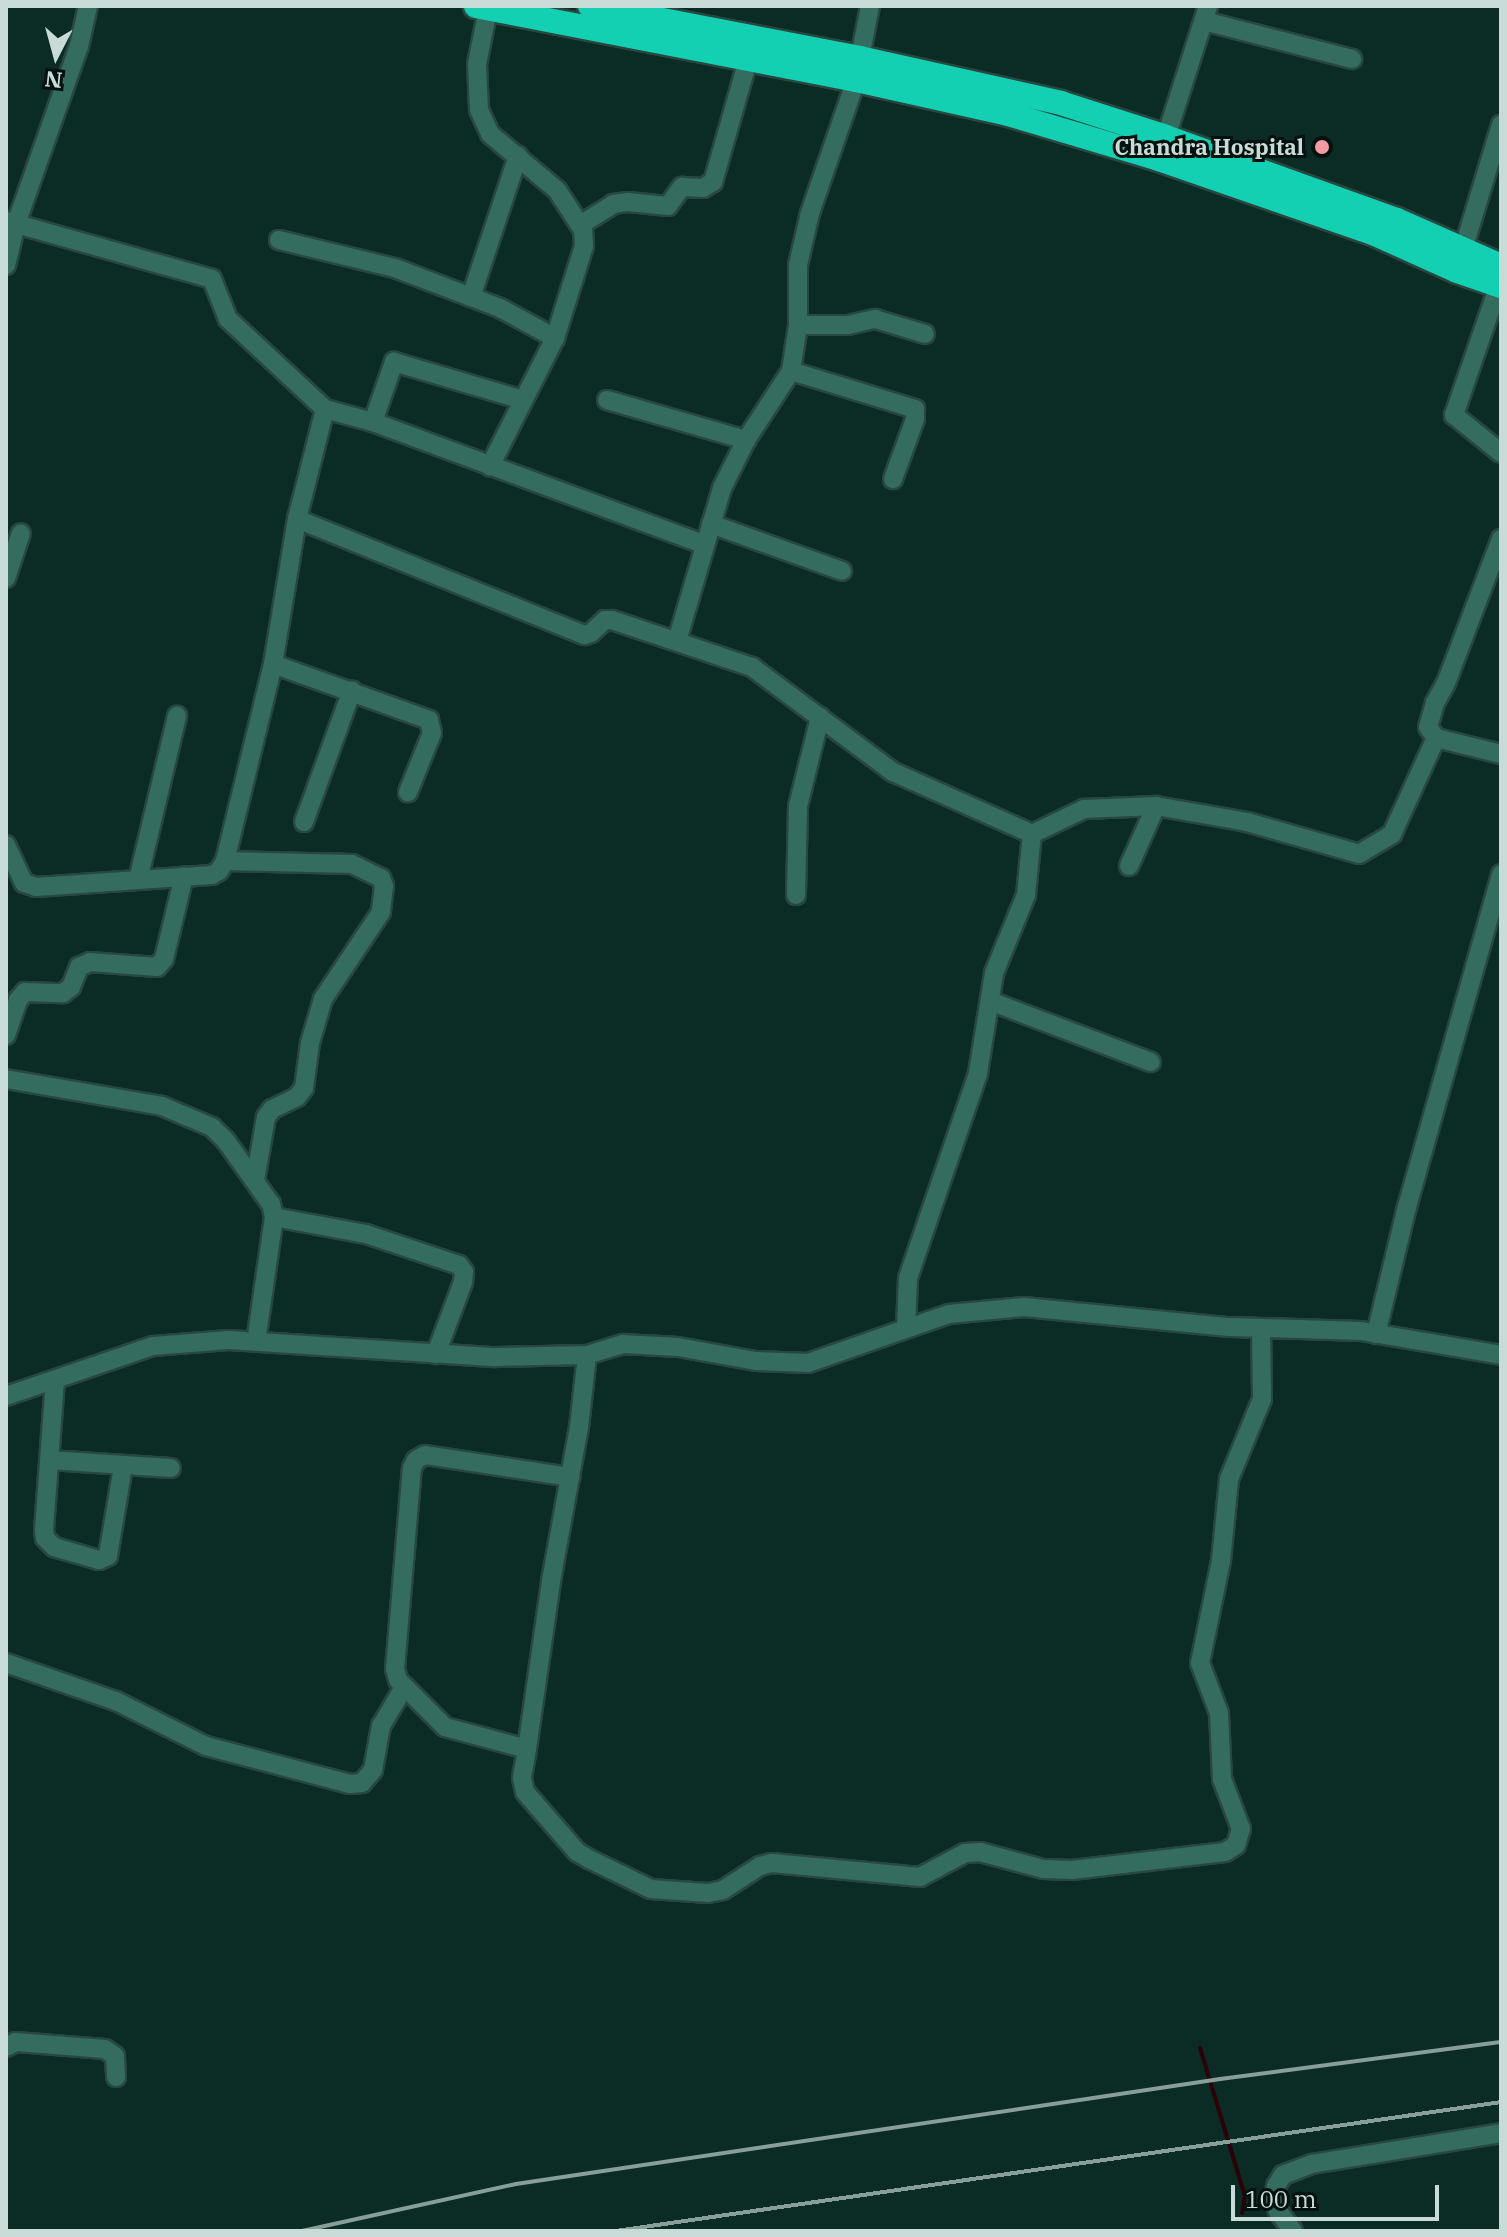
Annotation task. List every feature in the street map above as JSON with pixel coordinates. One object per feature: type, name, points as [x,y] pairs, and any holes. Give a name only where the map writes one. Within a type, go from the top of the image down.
[{"type":"highway","points":[[590,6],[858,69],[1159,159],[1373,233],[1457,271],[1500,279]]},
{"type":"highway","points":[[482,7],[748,60],[858,69],[1061,103],[1166,137],[1397,220],[1463,250],[1500,279]]},
{"type":"street","points":[[6,265],[11,223],[79,46],[88,6]]},
{"type":"street","points":[[677,641],[722,488],[746,440],[791,371],[798,325],[798,265],[810,213],[858,69],[870,6]]},
{"type":"street","points":[[482,7],[477,64],[479,110],[490,134],[557,190],[580,225],[584,246],[555,338],[490,466]]},
{"type":"street","points":[[1166,137],[1206,13],[1352,59]]},
{"type":"street","points":[[580,225],[613,204],[628,202],[668,206],[682,187],[703,188],[713,182],[748,60]]},
{"type":"street","points":[[1463,250],[1501,125]]},
{"type":"street","points":[[471,297],[518,156]]},
{"type":"street","points":[[11,223],[212,279],[228,319],[325,409],[373,422],[705,545]]},
{"type":"street","points":[[279,240],[395,268],[471,297],[555,338]]},
{"type":"street","points":[[1500,279],[1454,415],[1501,453]]},
{"type":"street","points":[[798,325],[848,325],[875,319],[925,334]]},
{"type":"street","points":[[373,422],[394,362],[523,400]]},
{"type":"street","points":[[791,371],[915,409],[915,419],[893,479]]},
{"type":"street","points":[[607,400],[746,440]]},
{"type":"street","points":[[6,845],[24,883],[36,887],[212,875],[219,871],[225,861],[273,664],[297,519],[325,409]]},
{"type":"street","points":[[297,519],[584,635],[591,633],[605,620],[612,620],[752,667],[893,772],[1032,834],[1084,809],[1156,806],[1247,822],[1359,854],[1392,834],[1436,738]]},
{"type":"street","points":[[711,524],[842,571]]},
{"type":"street","points":[[6,578],[21,533]]},
{"type":"street","points":[[1501,539],[1428,727],[1436,738],[1501,754]]},
{"type":"street","points":[[273,664],[429,720],[433,725],[408,792]]},
{"type":"street","points":[[304,822],[352,690]]},
{"type":"street","points":[[138,880],[177,716]]},
{"type":"street","points":[[796,895],[798,806],[820,717]]},
{"type":"street","points":[[1129,866],[1156,806]]},
{"type":"street","points":[[906,1329],[908,1278],[978,1073],[994,973],[1026,895],[1032,834]]},
{"type":"street","points":[[225,861],[352,864],[381,878],[384,886],[381,912],[323,999],[310,1043],[304,1088],[297,1097],[272,1109],[266,1117],[255,1181]]},
{"type":"street","points":[[1376,1334],[1407,1207],[1501,874]]},
{"type":"street","points":[[6,1035],[18,1000],[25,992],[63,993],[71,987],[79,967],[90,962],[157,967],[164,959],[184,876]]},
{"type":"street","points":[[990,1001],[1151,1062]]},
{"type":"street","points":[[6,1079],[178,1112],[212,1127],[271,1204],[274,1217],[256,1342]]},
{"type":"street","points":[[274,1217],[366,1234],[459,1265],[464,1272],[463,1282],[436,1354]]},
{"type":"street","points":[[6,1396],[153,1346],[229,1340],[495,1357],[587,1355],[623,1344],[678,1347],[756,1361],[808,1363],[949,1314],[1024,1307],[1261,1328],[1376,1334],[1501,1355]]},
{"type":"street","points":[[587,1355],[522,1778],[525,1792],[577,1852],[633,1883],[651,1889],[723,1890],[760,1866],[772,1863],[920,1877],[965,1853],[980,1852],[1057,1870],[1225,1852],[1236,1845],[1241,1829],[1222,1779],[1219,1713],[1200,1663],[1200,1647],[1221,1561],[1229,1479],[1262,1399],[1261,1328]]},
{"type":"street","points":[[55,1380],[45,1538],[54,1547],[99,1560],[108,1556],[123,1466]]},
{"type":"street","points":[[527,1749],[445,1727],[403,1689],[395,1669],[410,1482],[416,1460],[425,1455],[570,1477]]},
{"type":"street","points":[[49,1460],[171,1468]]},
{"type":"street","points":[[6,1663],[116,1701],[206,1746],[350,1784],[362,1783],[373,1770],[381,1726],[403,1689]]},
{"type":"street","points":[[7,2045],[105,2049],[115,2056],[116,2077]]},
{"type":"street","points":[[1293,2231],[1278,2211],[1275,2199],[1276,2186],[1283,2175],[1312,2164],[1501,2133]]},
{"type":"waterway","points":[[1200,2048],[1245,2196],[1242,2213]]},
{"type":"railway","points":[[302,2231],[516,2184],[1220,2079],[1501,2042]]},
{"type":"railway","points":[[616,2231],[1501,2102]]},
{"type":"place","name":"Chandra Hospital","points":[[1322,147]]}]
